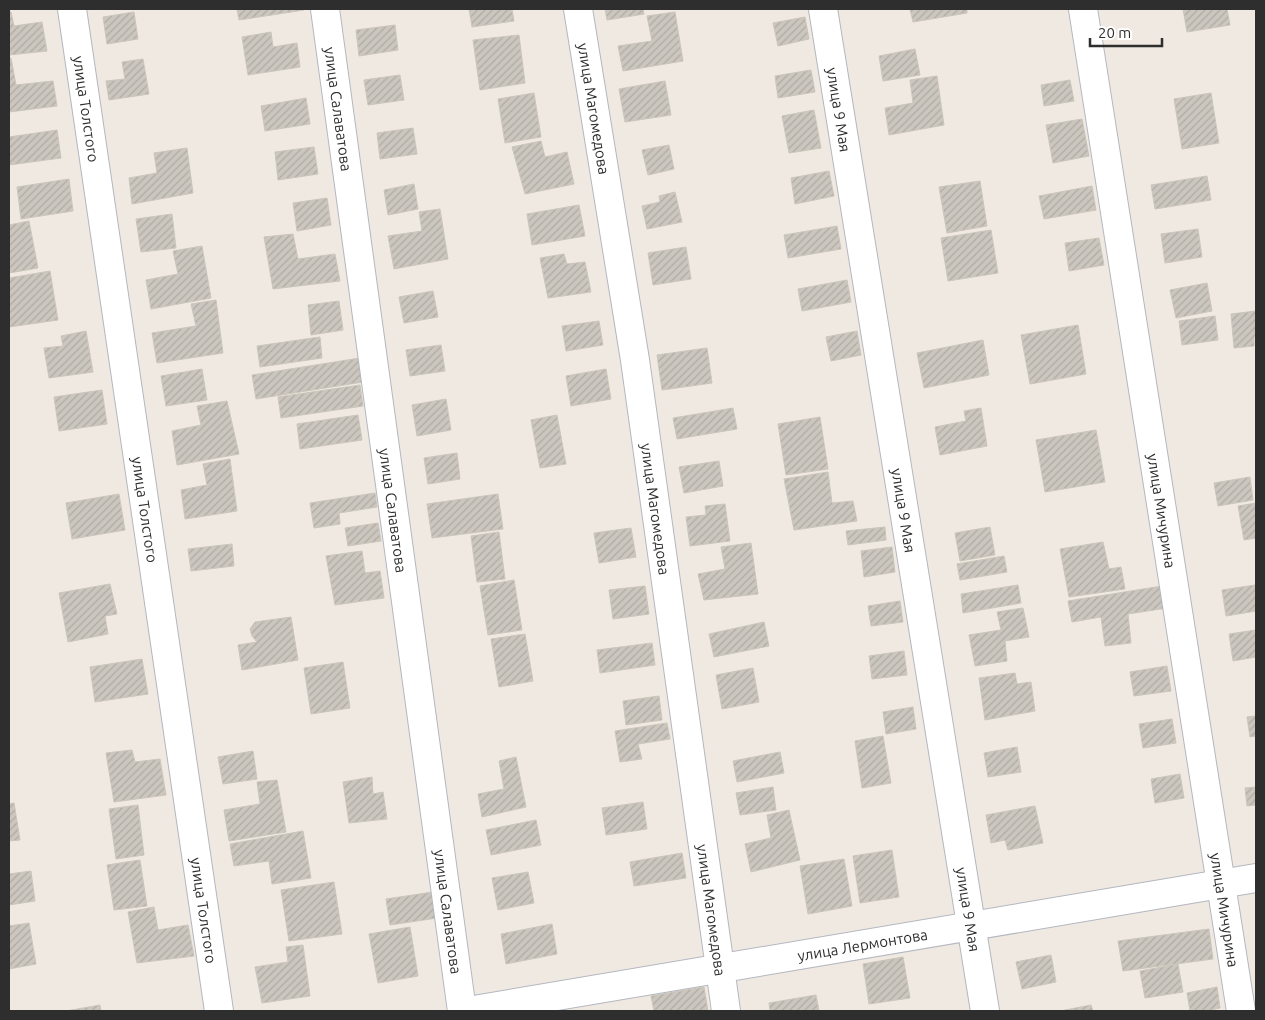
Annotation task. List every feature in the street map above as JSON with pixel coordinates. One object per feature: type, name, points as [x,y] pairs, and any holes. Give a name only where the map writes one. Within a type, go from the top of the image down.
[{"type":"street","name":"улица Толстого","points":[[72,9],[218,1011]]},
{"type":"street","name":"улица Салаватова","points":[[325,9],[462,1011]]},
{"type":"street","name":"улица Магомедова","points":[[578,9],[635,360],[726,1011]]},
{"type":"street","name":"улица 9 Мая","points":[[823,9],[986,1011]]},
{"type":"street","name":"улица Мичурина","points":[[1083,9],[1241,1011]]},
{"type":"street","name":"улица Лермонтова","points":[[468,1011],[1256,878]]},
{"type":"building","points":[[237,9],[304,9],[304,10],[239,20]]},
{"type":"building","points":[[469,9],[512,9],[514,21],[472,27]]},
{"type":"building","points":[[605,9],[643,9],[644,14],[607,20]]},
{"type":"building","points":[[910,9],[967,9],[967,13],[913,22]]},
{"type":"building","points":[[1183,9],[1227,9],[1230,25],[1187,32]]},
{"type":"building","points":[[9,12],[11,12],[14,26],[42,22],[47,51],[9,55]]},
{"type":"building","points":[[134,12],[138,39],[107,44],[103,17]]},
{"type":"building","points":[[675,12],[683,61],[623,71],[618,46],[652,41],[647,16]]},
{"type":"building","points":[[805,17],[809,39],[778,46],[773,23]]},
{"type":"building","points":[[395,25],[398,50],[359,56],[356,30]]},
{"type":"building","points":[[271,32],[273,47],[297,43],[300,67],[248,75],[242,37]]},
{"type":"building","points":[[519,35],[525,83],[480,90],[473,40]]},
{"type":"building","points":[[915,49],[920,75],[883,81],[879,56]]},
{"type":"building","points":[[11,58],[16,85],[53,81],[57,106],[9,112],[9,59]]},
{"type":"building","points":[[143,59],[149,94],[109,100],[106,81],[125,79],[122,62]]},
{"type":"building","points":[[811,70],[815,92],[778,98],[775,76]]},
{"type":"building","points":[[400,75],[404,100],[368,105],[364,80]]},
{"type":"building","points":[[937,76],[944,125],[889,135],[885,108],[913,103],[910,80]]},
{"type":"building","points":[[1070,80],[1074,101],[1044,106],[1041,85]]},
{"type":"building","points":[[665,81],[671,115],[625,122],[619,89]]},
{"type":"building","points":[[534,93],[541,137],[505,143],[498,99]]},
{"type":"building","points":[[1211,93],[1219,143],[1182,149],[1174,99]]},
{"type":"building","points":[[306,98],[310,124],[265,131],[261,106]]},
{"type":"building","points":[[814,110],[821,148],[789,153],[782,116]]},
{"type":"building","points":[[1082,119],[1089,156],[1053,163],[1046,125]]},
{"type":"building","points":[[413,128],[417,154],[380,159],[377,133]]},
{"type":"building","points":[[57,130],[61,158],[9,165],[9,137]]},
{"type":"building","points":[[541,141],[545,157],[567,152],[574,184],[525,194],[512,147]]},
{"type":"building","points":[[669,145],[674,169],[648,175],[642,150]]},
{"type":"building","points":[[314,147],[318,174],[278,180],[275,152]]},
{"type":"building","points":[[187,148],[193,193],[132,204],[129,178],[157,173],[154,153]]},
{"type":"building","points":[[829,171],[834,196],[795,204],[791,178]]},
{"type":"building","points":[[1207,176],[1211,200],[1155,209],[1151,185]]},
{"type":"building","points":[[69,179],[73,211],[21,219],[17,187]]},
{"type":"building","points":[[980,181],[987,226],[947,233],[939,187]]},
{"type":"building","points":[[414,184],[418,209],[388,215],[384,190]]},
{"type":"building","points":[[1092,186],[1096,210],[1044,219],[1039,196]]},
{"type":"building","points":[[675,192],[682,222],[647,229],[642,206],[660,202],[659,196]]},
{"type":"building","points":[[327,198],[331,225],[297,231],[293,203]]},
{"type":"building","points":[[579,205],[585,236],[532,245],[527,214]]},
{"type":"building","points":[[440,209],[448,259],[394,269],[388,236],[422,231],[419,212]]},
{"type":"building","points":[[172,214],[176,248],[141,252],[136,219]]},
{"type":"building","points":[[29,221],[38,268],[9,273],[9,225]]},
{"type":"building","points":[[837,226],[841,249],[788,258],[784,235]]},
{"type":"building","points":[[1198,229],[1202,257],[1165,263],[1161,234]]},
{"type":"building","points":[[991,230],[998,273],[948,281],[941,238]]},
{"type":"building","points":[[293,234],[298,259],[335,254],[340,281],[273,289],[264,237]]},
{"type":"building","points":[[1099,238],[1104,265],[1069,271],[1065,243]]},
{"type":"building","points":[[202,246],[211,298],[151,309],[146,280],[178,274],[173,251]]},
{"type":"building","points":[[686,247],[691,279],[653,285],[648,253]]},
{"type":"building","points":[[564,254],[567,264],[585,262],[591,292],[548,298],[540,258]]},
{"type":"building","points":[[50,271],[58,320],[9,327],[9,278]]},
{"type":"building","points":[[847,280],[851,302],[802,311],[798,289]]},
{"type":"building","points":[[1207,283],[1212,311],[1176,318],[1170,290]]},
{"type":"building","points":[[433,291],[438,317],[404,323],[399,297]]},
{"type":"building","points":[[216,300],[223,353],[157,363],[152,333],[196,326],[191,304]]},
{"type":"building","points":[[339,301],[343,330],[311,335],[308,305]]},
{"type":"building","points":[[1256,311],[1254,346],[1234,348],[1231,314]]},
{"type":"building","points":[[1215,316],[1218,340],[1182,345],[1179,321]]},
{"type":"building","points":[[599,321],[603,345],[566,351],[562,326]]},
{"type":"building","points":[[1078,325],[1086,374],[1030,384],[1021,335]]},
{"type":"building","points":[[86,331],[93,372],[49,378],[44,348],[63,346],[61,336]]},
{"type":"building","points":[[857,331],[861,355],[831,361],[826,337]]},
{"type":"building","points":[[320,337],[322,358],[260,367],[257,346]]},
{"type":"building","points":[[983,340],[989,375],[924,388],[917,353]]},
{"type":"building","points":[[441,345],[445,371],[410,376],[406,350]]},
{"type":"building","points":[[707,348],[712,383],[662,390],[657,355]]},
{"type":"building","points":[[360,358],[363,382],[256,399],[252,375]]},
{"type":"building","points":[[202,369],[207,400],[166,406],[161,376]]},
{"type":"building","points":[[606,369],[611,399],[571,406],[566,376]]},
{"type":"building","points":[[360,385],[363,406],[281,418],[278,397]]},
{"type":"building","points":[[102,390],[107,424],[59,431],[54,397]]},
{"type":"building","points":[[446,399],[451,430],[417,436],[412,405]]},
{"type":"building","points":[[227,401],[239,454],[177,465],[172,431],[201,425],[197,406]]},
{"type":"building","points":[[733,408],[737,429],[677,439],[673,418]]},
{"type":"building","points":[[981,408],[987,446],[940,455],[935,427],[966,421],[964,411]]},
{"type":"building","points":[[358,415],[362,440],[300,449],[297,424]]},
{"type":"building","points":[[557,415],[566,464],[540,468],[531,420]]},
{"type":"building","points":[[820,417],[828,469],[786,475],[778,424]]},
{"type":"building","points":[[1096,430],[1105,482],[1045,492],[1036,440]]},
{"type":"building","points":[[457,453],[460,479],[428,484],[424,458]]},
{"type":"building","points":[[230,459],[237,511],[185,519],[181,490],[207,485],[203,464]]},
{"type":"building","points":[[719,461],[723,486],[684,493],[679,467]]},
{"type":"building","points":[[828,472],[832,503],[853,501],[857,521],[794,530],[784,479]]},
{"type":"building","points":[[1250,477],[1253,500],[1218,506],[1214,483]]},
{"type":"building","points":[[375,493],[377,507],[339,513],[340,524],[314,528],[310,503]]},
{"type":"building","points":[[119,494],[125,530],[72,539],[66,503]]},
{"type":"building","points":[[498,494],[503,529],[432,538],[427,504]]},
{"type":"building","points":[[1256,503],[1256,538],[1244,540],[1238,506]]},
{"type":"building","points":[[725,504],[730,541],[690,546],[686,517],[706,515],[705,506]]},
{"type":"building","points":[[378,523],[381,541],[348,546],[345,528]]},
{"type":"building","points":[[885,527],[886,540],[848,545],[846,531]]},
{"type":"building","points":[[990,527],[995,555],[960,561],[955,533]]},
{"type":"building","points":[[631,528],[636,557],[599,563],[594,533]]},
{"type":"building","points":[[499,532],[505,579],[477,582],[471,536]]},
{"type":"building","points":[[1103,542],[1109,569],[1121,567],[1125,589],[1069,597],[1060,549]]},
{"type":"building","points":[[751,543],[758,594],[704,600],[698,574],[725,569],[721,547]]},
{"type":"building","points":[[232,544],[234,566],[191,571],[188,549]]},
{"type":"building","points":[[892,547],[895,572],[864,577],[861,551]]},
{"type":"building","points":[[362,551],[365,573],[380,571],[384,598],[335,605],[326,556]]},
{"type":"building","points":[[1004,556],[1007,572],[960,580],[957,564]]},
{"type":"building","points":[[514,580],[522,630],[488,635],[480,586]]},
{"type":"building","points":[[110,584],[117,614],[105,616],[108,634],[68,642],[59,593]]},
{"type":"building","points":[[1018,585],[1021,603],[963,613],[961,594]]},
{"type":"building","points":[[1255,585],[1256,611],[1226,616],[1222,590]]},
{"type":"building","points":[[645,586],[649,614],[613,619],[609,590]]},
{"type":"building","points":[[1162,586],[1167,608],[1128,614],[1131,643],[1105,646],[1101,617],[1072,622],[1068,601]]},
{"type":"building","points":[[900,601],[903,622],[871,626],[868,606]]},
{"type":"building","points":[[1023,608],[1029,637],[1005,641],[1007,661],[975,666],[969,635],[1001,630],[997,612]]},
{"type":"building","points":[[291,617],[298,660],[242,670],[238,645],[257,642],[252,636],[250,629],[255,622]]},
{"type":"building","points":[[764,622],[769,646],[714,657],[709,634]]},
{"type":"building","points":[[1256,630],[1256,657],[1233,661],[1229,634]]},
{"type":"building","points":[[525,634],[533,681],[499,687],[491,639]]},
{"type":"building","points":[[652,643],[655,665],[600,673],[597,650]]},
{"type":"building","points":[[904,651],[907,675],[872,679],[869,656]]},
{"type":"building","points":[[142,659],[148,694],[95,702],[90,667]]},
{"type":"building","points":[[343,662],[350,708],[311,714],[304,668]]},
{"type":"building","points":[[1167,666],[1171,691],[1134,696],[1130,672]]},
{"type":"building","points":[[753,668],[759,702],[722,709],[716,675]]},
{"type":"building","points":[[1015,673],[1017,684],[1031,682],[1035,711],[985,720],[979,678]]},
{"type":"building","points":[[659,696],[662,720],[626,725],[623,701]]},
{"type":"building","points":[[913,707],[916,729],[886,734],[883,712]]},
{"type":"building","points":[[1256,716],[1256,736],[1250,737],[1247,717]]},
{"type":"building","points":[[1172,719],[1176,743],[1143,748],[1139,724]]},
{"type":"building","points":[[667,723],[670,739],[638,744],[642,759],[620,762],[615,731]]},
{"type":"building","points":[[883,736],[891,783],[862,788],[855,741]]},
{"type":"building","points":[[1017,747],[1021,772],[988,777],[984,753]]},
{"type":"building","points":[[132,750],[135,762],[160,759],[166,795],[114,802],[106,753]]},
{"type":"building","points":[[253,751],[257,779],[223,784],[218,757]]},
{"type":"building","points":[[780,752],[784,773],[737,782],[733,761]]},
{"type":"building","points":[[516,757],[526,807],[482,817],[478,794],[504,789],[499,761]]},
{"type":"building","points":[[1180,774],[1184,798],[1155,803],[1151,779]]},
{"type":"building","points":[[372,777],[373,794],[383,792],[387,819],[349,823],[343,782]]},
{"type":"building","points":[[277,780],[286,832],[229,841],[224,810],[260,804],[257,782]]},
{"type":"building","points":[[773,787],[776,810],[740,815],[736,793]]},
{"type":"building","points":[[1256,787],[1256,805],[1247,806],[1245,788]]},
{"type":"building","points":[[643,802],[647,829],[606,835],[602,808]]},
{"type":"building","points":[[14,803],[20,840],[9,841],[9,804]]},
{"type":"building","points":[[138,805],[144,855],[116,859],[109,809]]},
{"type":"building","points":[[1035,806],[1043,843],[1008,850],[1005,840],[991,843],[986,815]]},
{"type":"building","points":[[789,810],[800,860],[751,872],[745,844],[771,838],[767,815]]},
{"type":"building","points":[[536,820],[541,845],[491,855],[486,830]]},
{"type":"building","points":[[303,831],[311,878],[272,884],[269,861],[234,866],[230,844]]},
{"type":"building","points":[[892,850],[899,897],[860,903],[853,856]]},
{"type":"building","points":[[682,853],[686,878],[634,886],[630,862]]},
{"type":"building","points":[[844,859],[852,906],[808,914],[800,866]]},
{"type":"building","points":[[140,860],[147,906],[114,910],[107,865]]},
{"type":"building","points":[[31,871],[35,901],[9,905],[9,874]]},
{"type":"building","points":[[528,872],[534,903],[498,910],[492,878]]},
{"type":"building","points":[[334,882],[342,934],[289,941],[281,890]]},
{"type":"building","points":[[433,892],[437,918],[390,925],[386,899]]},
{"type":"building","points":[[154,907],[158,930],[188,925],[194,956],[137,963],[128,912]]},
{"type":"building","points":[[29,923],[36,964],[9,969],[9,926]]},
{"type":"building","points":[[552,924],[557,954],[506,964],[501,934]]},
{"type":"building","points":[[410,927],[418,976],[378,983],[369,934]]},
{"type":"building","points":[[1209,929],[1213,959],[1123,971],[1118,941]]},
{"type":"building","points":[[303,945],[310,996],[262,1003],[255,967],[288,962],[286,947]]},
{"type":"building","points":[[1051,955],[1056,982],[1022,989],[1016,962]]},
{"type":"building","points":[[903,957],[910,998],[869,1004],[863,964]]},
{"type":"building","points":[[1178,964],[1183,992],[1145,998],[1140,971]]},
{"type":"building","points":[[704,987],[708,1011],[654,1011],[651,996]]},
{"type":"building","points":[[1217,987],[1220,1008],[1190,1011],[1187,993]]},
{"type":"building","points":[[816,995],[819,1011],[770,1011],[769,1003]]},
{"type":"building","points":[[100,1005],[101,1011],[66,1011]]},
{"type":"building","points":[[1091,1005],[1093,1011],[1060,1011]]}]
